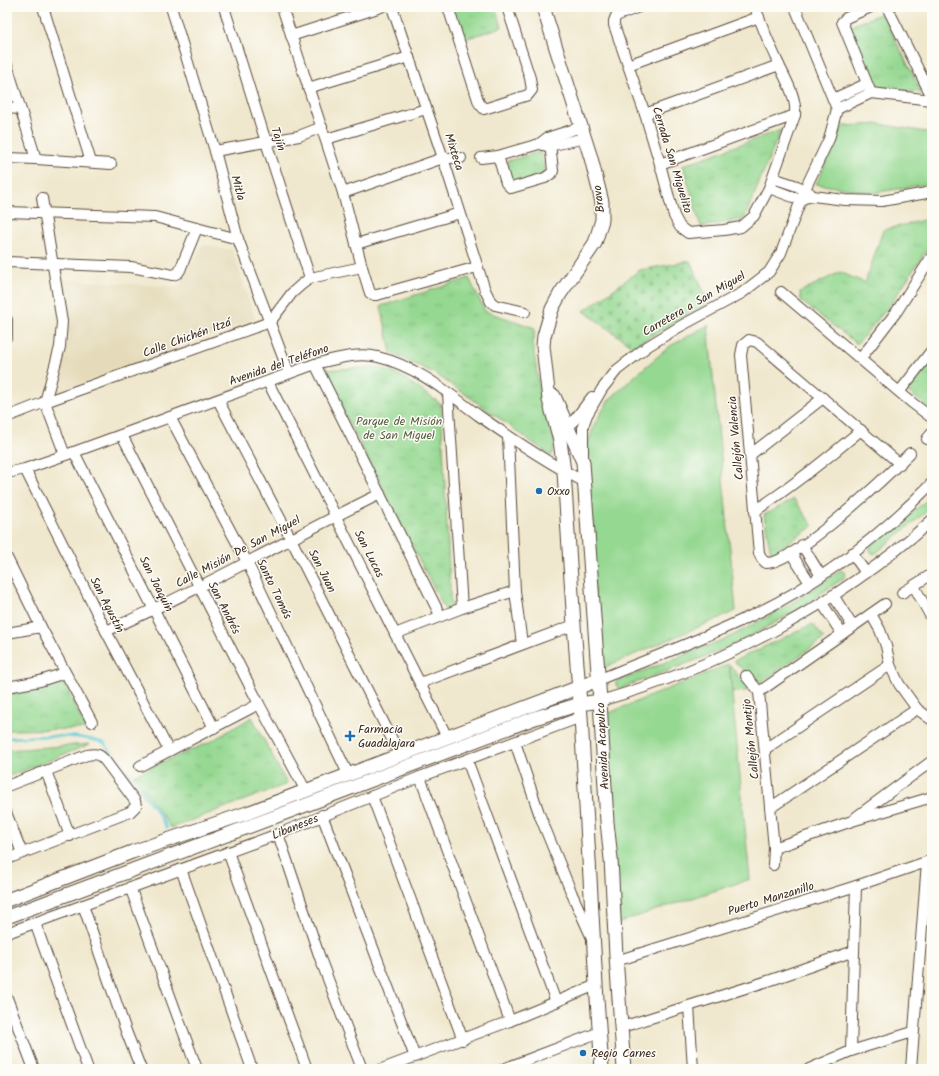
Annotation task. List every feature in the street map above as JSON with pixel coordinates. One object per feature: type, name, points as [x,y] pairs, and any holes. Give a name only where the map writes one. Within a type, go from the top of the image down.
[{"type":"main road","name":"Bravo","points":[[543,7],[583,133],[602,202],[602,220],[595,243],[560,294],[547,322],[544,336],[544,364],[548,384],[549,400],[560,440]]},
{"type":"main road","name":"Bravo","points":[[548,384],[568,427]]},
{"type":"main road","name":"Avenida Acapulco","points":[[568,427],[583,462],[583,481],[587,512],[624,1069]]},
{"type":"main road","name":"Avenida Acapulco","points":[[560,440],[564,472],[581,717],[593,939],[602,1069]]},
{"type":"main road","points":[[7,900],[132,852],[250,812],[598,680]]},
{"type":"main road","name":"Libaneses","points":[[7,917],[535,718],[580,704],[600,700]]},
{"type":"main road","points":[[586,812],[592,806],[600,807],[608,822]]},
{"type":"main road","points":[[593,939],[604,941],[612,959],[616,961]]},
{"type":"street","points":[[43,7],[91,162]]},
{"type":"street","name":"Mitla","points":[[171,7],[215,151],[238,239],[289,373]]},
{"type":"street","name":"Tajín","points":[[224,7],[310,278]]},
{"type":"street","points":[[282,7],[343,193],[370,293],[374,295],[477,267]]},
{"type":"street","points":[[291,36],[381,7]]},
{"type":"street","name":"Mixteca","points":[[392,7],[443,158],[485,290],[493,304],[525,312]]},
{"type":"street","points":[[448,7],[479,103],[484,109],[528,95],[532,90],[530,78],[508,7]]},
{"type":"street","name":"Cerrada San Miguelito","points":[[639,7],[619,14],[614,21],[645,114],[674,216],[680,227],[688,233],[741,227],[754,216],[769,188],[795,115],[796,109],[787,80],[779,65],[755,7]]},
{"type":"street","points":[[795,7],[835,104],[868,89],[932,98]]},
{"type":"street","points":[[868,89],[842,22],[844,19],[871,7]]},
{"type":"street","points":[[887,7],[932,98]]},
{"type":"street","points":[[628,66],[759,17]]},
{"type":"street","points":[[308,88],[409,57]]},
{"type":"street","points":[[7,65],[36,159]]},
{"type":"street","points":[[645,114],[779,65]]},
{"type":"street","name":"Carretera a San Miguel","points":[[583,462],[583,426],[587,415],[602,389],[617,370],[648,346],[679,327],[742,293],[769,272],[781,253],[805,189],[829,139],[835,104]]},
{"type":"street","points":[[7,108],[20,109]]},
{"type":"street","points":[[326,139],[426,109]]},
{"type":"street","points":[[660,164],[795,115]]},
{"type":"street","points":[[215,151],[299,136],[322,127]]},
{"type":"street","points":[[481,158],[498,156],[583,133]]},
{"type":"street","points":[[498,156],[506,183],[509,187],[513,188],[545,178],[553,171],[545,143]]},
{"type":"street","points":[[7,158],[111,164]]},
{"type":"street","points":[[343,193],[443,158],[461,158]]},
{"type":"street","points":[[773,178],[805,189],[813,196]]},
{"type":"street","points":[[769,188],[801,199],[813,196],[845,200],[882,201],[932,192]]},
{"type":"street","points":[[42,198],[62,322],[62,336],[46,402]]},
{"type":"street","points":[[7,212],[155,217],[238,239]]},
{"type":"street","points":[[356,244],[460,213]]},
{"type":"street","points":[[7,262],[131,267],[173,275],[178,273],[180,270],[197,228]]},
{"type":"street","points":[[861,358],[897,311],[932,256]]},
{"type":"street","points":[[270,322],[292,293],[310,278],[362,267]]},
{"type":"street","points":[[781,292],[932,418]]},
{"type":"street","points":[[7,320],[7,336]]},
{"type":"street","name":"Calle Chichén Itzá","points":[[7,417],[270,322]]},
{"type":"street","name":"Callejón Valencia","points":[[900,464],[757,342],[749,340],[746,341],[743,345],[741,355],[755,511],[759,554],[766,563],[773,562],[791,553],[862,500],[900,464],[910,453]]},
{"type":"street","points":[[900,392],[932,350]]},
{"type":"street","name":"Avenida del Teléfono","points":[[7,473],[25,469],[69,454],[315,364],[340,358],[364,355],[377,356],[409,367],[508,436],[564,472],[583,481]]},
{"type":"street","points":[[315,364],[440,615]]},
{"type":"street","name":"San Lucas","points":[[268,382],[447,738]]},
{"type":"street","name":"Carretera a San Miguel","points":[[560,440],[568,427],[594,395],[602,389]]},
{"type":"street","points":[[448,394],[462,608]]},
{"type":"street","points":[[750,455],[823,398]]},
{"type":"street","name":"San Juan","points":[[218,400],[291,539],[400,755]]},
{"type":"street","name":"San Joaquín","points":[[46,402],[69,454],[154,610],[214,728]]},
{"type":"street","name":"Santo Tomás","points":[[170,417],[247,562],[348,774]]},
{"type":"street","points":[[755,511],[792,486],[861,430]]},
{"type":"street","name":"San Andrés","points":[[122,435],[258,704],[306,790]]},
{"type":"street","points":[[508,436],[515,592],[522,644]]},
{"type":"street","name":"San Agustín","points":[[25,469],[106,631],[169,751]]},
{"type":"street","points":[[598,680],[694,641],[758,612],[810,583],[875,537],[932,483]]},
{"type":"street","name":"Calle Misión De San Miguel","points":[[106,631],[154,610],[380,494]]},
{"type":"street","points":[[600,700],[623,694],[704,664],[769,634],[822,603],[878,565],[932,520]]},
{"type":"street","points":[[802,545],[821,576]]},
{"type":"street","points":[[791,553],[810,583]]},
{"type":"street","points":[[852,553],[866,573]]},
{"type":"street","points":[[7,558],[41,627],[92,722]]},
{"type":"street","points":[[902,593],[932,574]]},
{"type":"street","points":[[7,581],[17,579]]},
{"type":"street","points":[[914,586],[932,619]]},
{"type":"street","points":[[395,634],[440,615],[515,592]]},
{"type":"street","points":[[833,595],[853,627]]},
{"type":"street","points":[[822,603],[842,634]]},
{"type":"street","name":"Callejón Montijo","points":[[773,865],[774,848],[759,692],[885,604]]},
{"type":"street","points":[[871,614],[880,630],[886,646],[890,665],[899,684],[917,709],[932,720]]},
{"type":"street","points":[[420,683],[574,625]]},
{"type":"street","points":[[7,633],[41,627]]},
{"type":"street","points":[[765,749],[890,665]]},
{"type":"street","points":[[7,686],[40,681],[65,673]]},
{"type":"street","points":[[746,676],[759,692]]},
{"type":"street","points":[[140,766],[258,704]]},
{"type":"street","points":[[770,808],[917,709]]},
{"type":"street","name":"Libaneses","points":[[7,933],[278,834],[420,777],[581,717]]},
{"type":"street","points":[[495,733],[501,747]]},
{"type":"street","points":[[514,742],[540,816],[572,894],[593,939]]},
{"type":"street","points":[[7,786],[87,755],[96,754],[106,762],[135,801],[136,806],[130,812],[7,859]]},
{"type":"street","points":[[467,760],[556,1002]]},
{"type":"street","points":[[852,821],[932,760]]},
{"type":"street","points":[[46,771],[70,836]]},
{"type":"street","points":[[420,777],[510,1021]]},
{"type":"street","points":[[372,796],[463,1040]]},
{"type":"street","points":[[774,848],[852,821],[932,797]]},
{"type":"street","points":[[7,815],[22,853]]},
{"type":"street","points":[[322,816],[415,1057]]},
{"type":"street","points":[[278,834],[320,958],[362,1069]]},
{"type":"street","points":[[228,852],[307,1069]]},
{"type":"street","points":[[911,1069],[913,1032],[930,861]]},
{"type":"street","name":"Puerto Manzanillo","points":[[616,961],[856,886],[930,861]]},
{"type":"street","points":[[181,869],[252,1069]]},
{"type":"street","points":[[851,1051],[856,886]]},
{"type":"street","points":[[130,887],[197,1069]]},
{"type":"street","points":[[83,905],[126,1031],[141,1069]]},
{"type":"street","points":[[35,923],[88,1069]]},
{"type":"street","points":[[622,1027],[771,980],[854,951]]},
{"type":"street","points":[[383,1069],[463,1040],[596,985]]},
{"type":"street","points":[[7,998],[34,1069]]},
{"type":"street","points":[[689,1006],[693,1069]]},
{"type":"street","points":[[503,1069],[526,1065],[600,1032]]},
{"type":"street","points":[[809,1069],[851,1051],[913,1032]]},
{"type":"shaded area","points":[[202,245],[232,250],[255,319],[56,393],[68,337],[59,279],[179,287]]},
{"type":"green space","points":[[452,7],[495,7],[502,27],[462,40]]},
{"type":"green space","points":[[882,13],[922,93],[875,87],[849,27]]},
{"type":"green space","points":[[880,124],[932,133],[932,183],[874,193],[816,184],[843,126]]},
{"type":"green space","points":[[781,130],[744,219],[701,227],[683,165]]},
{"type":"green space","points":[[540,152],[545,174],[513,184],[504,162]]},
{"type":"green space","points":[[932,218],[932,242],[890,305],[857,344],[801,301],[800,292],[840,272],[865,283],[883,230]]},
{"type":"green space","points":[[690,261],[709,302],[633,347],[584,311],[640,270]]},
{"type":"green space","points":[[469,278],[485,311],[535,328],[533,345],[540,394],[555,444],[551,456],[434,373],[391,353],[381,306]]},
{"type":"green space","points":[[708,325],[736,611],[598,670],[587,446],[595,423],[609,400],[670,346]]},
{"type":"green space","points":[[932,363],[932,410],[907,391]]},
{"type":"green space","name":"Parque de Misión de San Miguel","points":[[378,367],[401,376],[441,404],[451,608],[445,610],[322,370]]},
{"type":"green space","points":[[932,496],[932,507],[873,554],[870,547]]},
{"type":"green space","points":[[794,499],[813,526],[771,554],[764,515]]},
{"type":"green space","points":[[841,570],[845,573],[844,578],[789,615],[740,642],[619,689],[616,685],[616,682],[618,681],[730,637],[787,606]]},
{"type":"green space","points":[[813,624],[824,639],[758,684],[734,661]]},
{"type":"green space","points":[[729,664],[750,879],[611,925],[599,717]]},
{"type":"green space","points":[[729,664],[750,690],[733,693]]},
{"type":"green space","points":[[63,682],[86,729],[7,730],[7,692]]},
{"type":"green space","points":[[252,717],[287,784],[171,828],[133,775],[210,742]]},
{"type":"green space","points":[[90,744],[7,777],[7,750]]},
{"type":"waterway","points":[[7,738],[68,736],[81,737],[104,743],[158,813],[167,828]]},
{"type":"place","name":"Oxxo","points":[[539,491]]},
{"type":"place","name":"Farmacia Guadalajara","points":[[350,736]]},
{"type":"place","name":"Regio Carnes","points":[[583,1053]]}]
